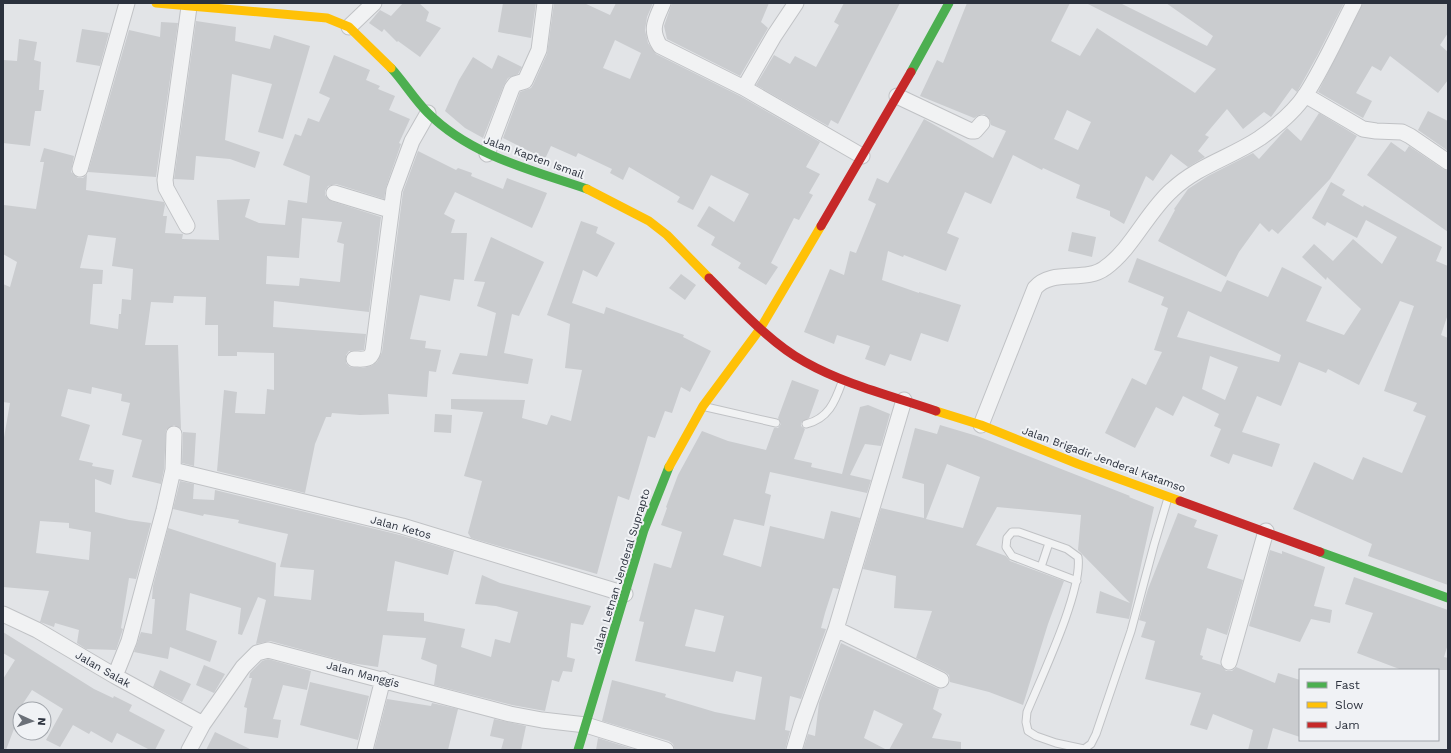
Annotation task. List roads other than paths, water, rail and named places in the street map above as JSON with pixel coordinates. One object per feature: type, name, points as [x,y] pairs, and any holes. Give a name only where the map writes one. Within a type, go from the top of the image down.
[{"type":"street","points":[[80,169],[127,3]]},
{"type":"street","name":"Jalan Kapten Ismail","points":[[156,3],[327,18],[348,27],[392,69],[428,113],[458,138],[487,154],[597,193],[649,221],[667,235],[760,329]]},
{"type":"street","points":[[348,27],[374,3]]},
{"type":"street","points":[[487,154],[512,88],[515,84],[525,81],[538,54],[545,3]]},
{"type":"street","points":[[663,3],[654,25],[654,33],[660,46],[744,88],[862,156]]},
{"type":"street","points":[[744,88],[774,36],[796,3]]},
{"type":"street","name":"Jalan Letnan Jenderal Suprapto","points":[[578,750],[644,530],[667,470],[704,406],[760,329],[897,96],[949,3]]},
{"type":"street","points":[[981,425],[1038,283],[1056,278],[1099,272],[1107,267],[1116,258],[1167,194],[1183,179],[1202,167],[1260,138],[1279,124],[1306,95],[1354,3]]},
{"type":"street","points":[[187,226],[166,188],[165,180],[189,7]]},
{"type":"street","points":[[1306,95],[1363,129],[1376,132],[1402,132],[1448,162]]},
{"type":"street","points":[[897,96],[968,130],[976,131],[982,123]]},
{"type":"street","points":[[354,359],[367,360],[371,357],[373,351],[390,210],[394,190],[412,141],[428,113]]},
{"type":"street","points":[[334,193],[390,210]]},
{"type":"street","name":"Jalan Brigadir Jenderal Katamso","points":[[760,329],[804,362],[842,380],[981,425],[1078,464],[1448,598]]},
{"type":"street","points":[[794,750],[804,716],[836,629],[904,400]]},
{"type":"street","points":[[115,676],[129,641],[173,470],[174,434]]},
{"type":"street","name":"Jalan Ketos","points":[[173,470],[402,526],[625,594]]},
{"type":"street","points":[[1229,662],[1266,531]]},
{"type":"street","name":"Jalan Salak","points":[[3,614],[37,630],[115,676],[203,724]]},
{"type":"street","points":[[836,629],[941,680]]},
{"type":"street","name":"Jalan Manggis","points":[[189,750],[203,724],[250,658],[262,650],[268,650],[383,679],[510,714],[542,720],[586,725],[666,750]]},
{"type":"street","points":[[365,750],[383,679]]},
{"type":"lane","points":[[806,424],[816,422],[828,412],[835,400],[842,380]]},
{"type":"lane","points":[[704,406],[776,423]]},
{"type":"lane","points":[[1077,581],[1012,556],[1006,547],[1007,538],[1012,532],[1019,532],[1067,549],[1078,557],[1080,566],[1077,581],[1063,623],[1027,712],[1026,722],[1028,731],[1036,736],[1084,749],[1091,744],[1096,734],[1128,642],[1169,496]]},
{"type":"lane","points":[[1041,567],[1049,543]]}]
